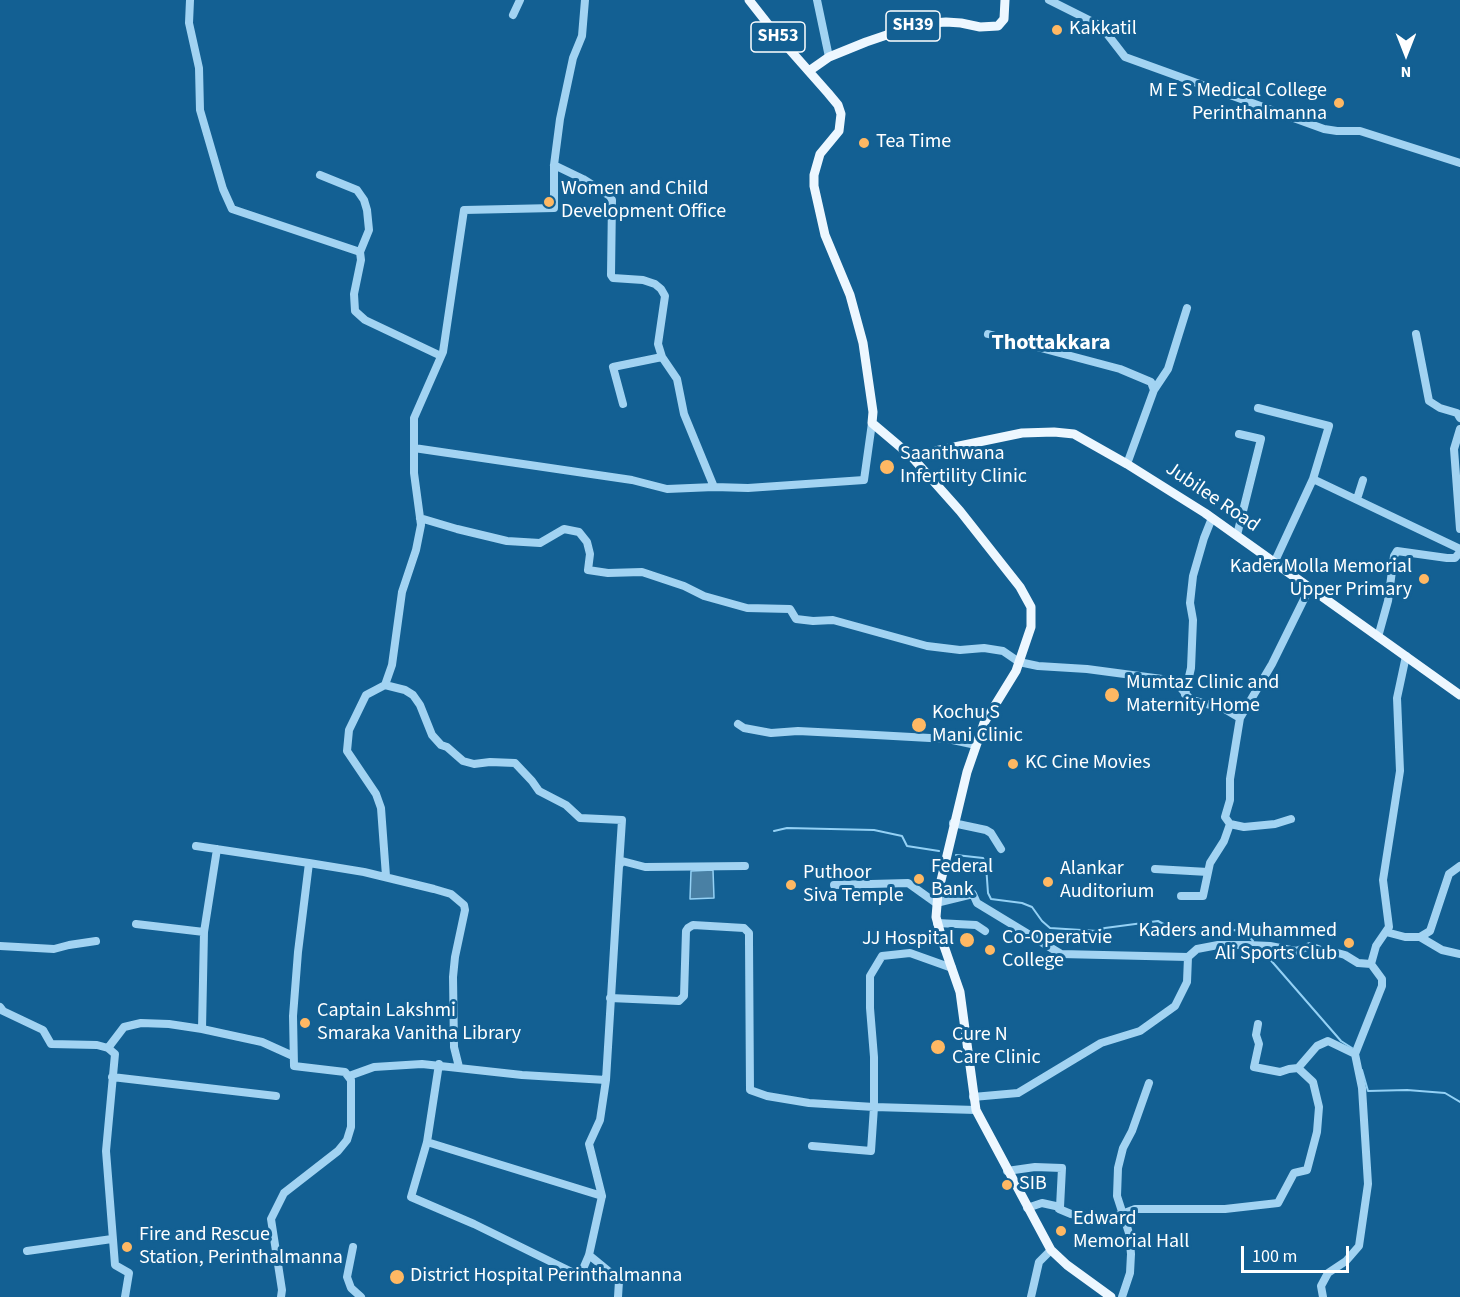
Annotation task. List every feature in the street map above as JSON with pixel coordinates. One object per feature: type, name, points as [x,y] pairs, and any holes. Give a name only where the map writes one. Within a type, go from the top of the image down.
[{"type":"main road","name":"SH53","points":[[749,0],[774,33],[809,71]]},
{"type":"main road","name":"SH39","points":[[809,71],[829,57],[900,30],[926,23],[961,22],[980,27],[998,26],[1004,19],[1005,0]]},
{"type":"main road","points":[[809,71],[837,105],[841,114],[842,122],[839,130],[820,154],[814,175],[814,186],[825,235],[850,295],[863,343],[873,412],[872,423],[911,456],[960,511],[1027,597],[1032,616],[1010,684],[984,723],[976,745],[953,823],[936,903],[937,923],[958,981],[964,1012],[976,1110],[1051,1250],[1067,1265],[1111,1297]]},
{"type":"main road","name":"Jubilee Road","points":[[911,456],[1022,433],[1054,432],[1074,435],[1127,464],[1212,518],[1460,695]]},
{"type":"street","points":[[190,0],[189,23],[199,68],[200,110],[223,189],[232,209],[360,252]]},
{"type":"street","points":[[513,15],[520,0]]},
{"type":"street","points":[[385,685],[392,665],[402,592],[421,525],[414,472],[414,418],[441,356],[464,210],[554,208],[554,165],[560,119],[573,58],[582,36],[585,0]]},
{"type":"street","points":[[817,0],[829,57]]},
{"type":"street","points":[[1049,0],[1101,26],[1125,57],[1324,129],[1360,131],[1460,163]]},
{"type":"street","points":[[554,165],[583,178],[610,196],[612,200],[611,275],[613,278],[643,280],[661,289],[664,296],[658,344],[662,357],[678,379],[684,414],[714,487]]},
{"type":"street","points":[[320,175],[357,190],[367,210],[369,230],[360,252],[361,260],[354,294],[355,311],[365,320],[441,356]]},
{"type":"street","points":[[1127,464],[1154,390],[1168,369],[1187,308]]},
{"type":"street","points":[[988,334],[1120,369],[1151,382],[1154,390]]},
{"type":"street","points":[[1416,334],[1429,401],[1460,418]]},
{"type":"street","points":[[623,404],[613,367],[662,357]]},
{"type":"street","points":[[1258,408],[1329,426],[1313,479],[1275,561]]},
{"type":"street","points":[[414,448],[632,480],[667,489],[748,488],[864,480],[872,423]]},
{"type":"street","points":[[1460,429],[1454,450],[1460,529]]},
{"type":"street","points":[[1237,536],[1262,439],[1239,434]]},
{"type":"street","points":[[1313,479],[1460,551],[1455,558],[1397,551],[1394,556],[1388,601],[1378,637]]},
{"type":"street","points":[[1357,499],[1363,480]]},
{"type":"street","points":[[420,518],[457,530],[507,541],[540,543],[564,529],[579,532],[587,542],[590,554],[588,570],[608,573],[642,572],[684,586],[704,596],[747,608],[790,609],[796,618],[813,621],[833,620],[927,646],[960,650],[984,648],[1003,651],[1019,662],[1038,666],[1087,669],[1170,681],[1183,690],[1191,700],[1223,708],[1240,718]]},
{"type":"street","points":[[1185,694],[1191,668],[1193,620],[1190,603],[1193,576],[1212,518]]},
{"type":"street","points":[[1291,819],[1275,824],[1244,827],[1230,824],[1225,817],[1230,800],[1230,779],[1240,718],[1269,670],[1310,587]]},
{"type":"street","points":[[1371,964],[1376,946],[1389,927],[1383,880],[1400,771],[1397,698],[1406,656]]},
{"type":"street","points":[[386,876],[381,808],[376,794],[347,751],[349,730],[366,695],[385,685],[405,690],[413,695],[420,705],[432,735],[441,745],[463,760],[474,764],[514,763],[539,791],[566,805],[580,818],[622,820],[606,1080],[600,1120],[589,1144],[602,1196],[589,1255],[579,1276],[474,1224],[411,1197],[427,1142],[440,1064]]},
{"type":"street","points":[[738,724],[744,728],[771,733],[798,731],[880,735],[948,739],[976,745]]},
{"type":"street","points":[[953,823],[986,830],[991,833],[1001,849]]},
{"type":"street","points":[[1181,896],[1203,896],[1214,855],[1224,841],[1230,824]]},
{"type":"street","points":[[196,846],[386,876],[451,894],[464,905],[465,910],[453,977],[454,1047],[459,1067]]},
{"type":"street","points":[[202,1029],[204,932],[217,849]]},
{"type":"street","points":[[619,866],[622,861],[645,867],[745,866]]},
{"type":"street","points":[[281,1297],[272,1219],[284,1193],[338,1151],[347,1140],[351,1127],[351,1080],[349,1076],[345,1072],[294,1066],[293,1016],[309,863]]},
{"type":"street","points":[[1420,937],[1430,931],[1449,874],[1460,866]]},
{"type":"street","points":[[1155,869],[1208,872]]},
{"type":"street","points":[[834,885],[908,883],[936,903],[973,894],[977,903],[1061,954],[1188,957],[1197,950],[1218,945],[1270,946],[1296,951],[1310,946],[1331,954],[1335,952],[1345,955],[1358,963],[1371,964],[1382,979],[1382,986],[1355,1054],[1362,1088],[1367,1196],[1359,1246],[1346,1261],[1328,1273],[1322,1286],[1323,1297]]},
{"type":"street","points":[[937,923],[976,925],[985,931]]},
{"type":"street","points":[[136,924],[204,932]]},
{"type":"street","points":[[610,998],[679,1001],[684,996],[686,931],[688,928],[693,926],[744,928],[749,933],[750,1090],[767,1096],[809,1103],[976,1110]]},
{"type":"street","points":[[1386,932],[1405,937],[1420,937],[1442,950],[1460,954]]},
{"type":"street","points":[[0,946],[54,949],[96,941]]},
{"type":"street","points":[[812,1146],[871,1151],[874,1057],[870,976],[882,956],[910,953],[952,968]]},
{"type":"street","points":[[973,1097],[1018,1093],[1101,1043],[1140,1031],[1175,1006],[1187,982],[1188,957]]},
{"type":"street","points":[[0,1008],[43,1030],[51,1044],[97,1045],[108,1048],[115,1054],[106,1151],[115,1265],[129,1273],[125,1297]]},
{"type":"street","points":[[108,1048],[124,1027],[141,1023],[202,1029],[262,1042],[293,1056]]},
{"type":"street","points":[[1258,1024],[1256,1035],[1259,1044],[1254,1067],[1280,1072],[1298,1068],[1317,1046],[1328,1041],[1355,1054]]},
{"type":"street","points":[[349,1076],[374,1067],[440,1064],[522,1075],[606,1080]]},
{"type":"street","points":[[1008,1171],[1035,1167],[1062,1168],[1059,1209],[1088,1217],[1109,1219],[1135,1209],[1225,1209],[1278,1203],[1294,1173],[1307,1170],[1317,1132],[1319,1107],[1314,1082],[1298,1068]]},
{"type":"street","points":[[112,1077],[276,1096]]},
{"type":"street","points":[[1122,1297],[1131,1264],[1129,1233],[1117,1196],[1118,1168],[1149,1083]]},
{"type":"street","points":[[427,1142],[602,1196]]},
{"type":"street","points":[[1027,1208],[1042,1203],[1060,1207]]},
{"type":"street","points":[[27,1251],[112,1239]]},
{"type":"street","points":[[353,1247],[347,1277],[351,1288],[361,1297]]},
{"type":"street","points":[[1030,1297],[1039,1262],[1051,1250]]},
{"type":"street","points":[[589,1255],[617,1278],[619,1281],[618,1297]]},
{"type":"water","points":[[713,870],[714,898],[690,899],[691,871]]},
{"type":"waterway","points":[[774,831],[787,828],[874,830],[902,836],[907,846],[939,851]]},
{"type":"waterway","points":[[956,855],[983,858],[991,899],[1022,903],[1032,907],[1050,928],[1097,931],[1158,921],[1184,935],[1235,930],[1246,933],[1253,941]]},
{"type":"waterway","points":[[1261,949],[1341,1041],[1352,1048]]},
{"type":"waterway","points":[[1362,1070],[1368,1091],[1407,1090],[1445,1093],[1460,1102]]},
{"type":"place","name":"Kakkatil","points":[[1057,30]]},
{"type":"place","name":"M E S Medical College Perinthalmanna","points":[[1339,103]]},
{"type":"place","name":"Tea Time","points":[[864,143]]},
{"type":"place","name":"Women and Child Development Office","points":[[549,202]]},
{"type":"place","name":"Saanthwana Infertility Clinic","points":[[887,467]]},
{"type":"place","name":"Kader Molla Memorial Upper Primary","points":[[1424,579]]},
{"type":"place","name":"Mumtaz Clinic and Maternity Home","points":[[1112,695]]},
{"type":"place","name":"Kochu S Mani Clinic","points":[[919,725]]},
{"type":"place","name":"KC Cine Movies","points":[[1013,764]]},
{"type":"place","name":"Federal Bank","points":[[919,879]]},
{"type":"place","name":"Alankar Auditorium","points":[[1048,882]]},
{"type":"place","name":"Puthoor Siva Temple","points":[[791,885]]},
{"type":"place","name":"JJ Hospital","points":[[967,940]]},
{"type":"place","name":"Kaders and Muhammed Ali Sports Club","points":[[1349,943]]},
{"type":"place","name":"Co-Operatvie College","points":[[990,950]]},
{"type":"place","name":"Captain Lakshmi Smaraka Vanitha Library","points":[[305,1023]]},
{"type":"place","name":"Cure N Care Clinic","points":[[938,1047]]},
{"type":"place","name":"SIB","points":[[1007,1185]]},
{"type":"place","name":"Edward Memorial Hall","points":[[1061,1231]]},
{"type":"place","name":"Fire and Rescue Station, Perinthalmanna","points":[[127,1247]]},
{"type":"place","name":"District Hospital Perinthalmanna","points":[[397,1277]]},
{"type":"district","name":"Thottakkara","points":[[1051,344]]}]
